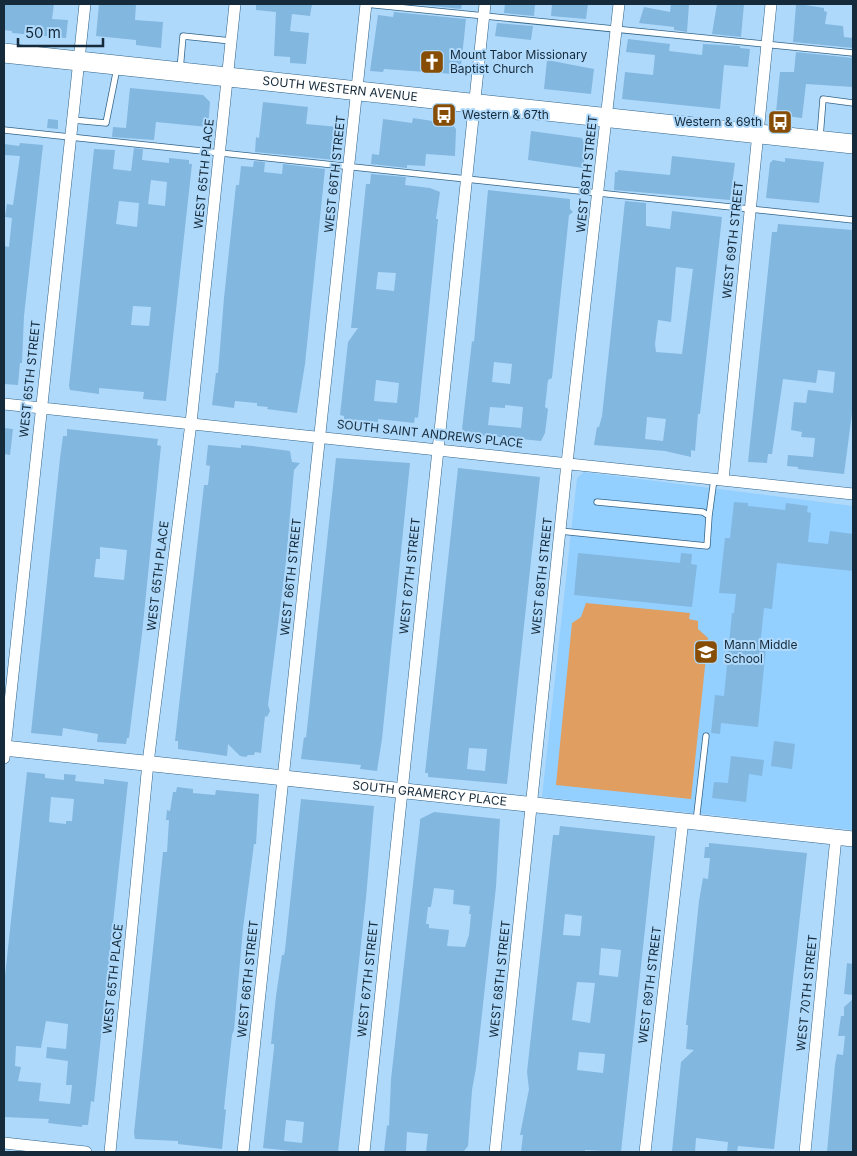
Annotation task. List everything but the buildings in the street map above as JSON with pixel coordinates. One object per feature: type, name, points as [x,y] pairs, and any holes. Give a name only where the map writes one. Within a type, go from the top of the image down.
[{"type":"main road","name":"SOUTH WESTERN AVENUE","points":[[4,53],[853,144]]},
{"type":"street","name":"WEST 65TH STREET","points":[[4,751],[85,4]]},
{"type":"street","name":"WEST 65TH PLACE","points":[[110,1152],[148,763],[191,423],[235,4]]},
{"type":"street","name":"WEST 66TH STREET","points":[[243,1152],[366,4]]},
{"type":"street","name":"WEST 67TH STREET","points":[[364,1152],[485,4]]},
{"type":"street","name":"WEST 68TH STREET","points":[[495,1152],[567,463],[619,4]]},
{"type":"street","name":"WEST 69TH STREET","points":[[718,479],[750,209],[771,4]]},
{"type":"street","name":"SOUTH SAINT ANDREWS PLACE","points":[[4,404],[853,494]]},
{"type":"street","name":"SOUTH GRAMERCY PLACE","points":[[4,751],[148,763],[853,839]]},
{"type":"street","name":"WEST 69TH STREET","points":[[645,1152],[689,821]]},
{"type":"street","name":"WEST 70TH STREET","points":[[805,1152],[836,837]]},
{"type":"street","points":[[4,1143],[86,1152]]},
{"type":"lane","points":[[366,4],[853,53]]},
{"type":"lane","points":[[180,72],[183,36],[232,41]]},
{"type":"lane","points":[[73,120],[106,123],[117,66]]},
{"type":"lane","points":[[820,140],[823,99],[853,103]]},
{"type":"lane","points":[[4,130],[853,220]]},
{"type":"lane","points":[[560,531],[707,546],[709,516],[718,479]]},
{"type":"lane","points":[[596,502],[703,512],[709,516]]},
{"type":"lane","points":[[689,821],[706,736]]},
{"type":"shaded area","name":"Mann Middle School","points":[[584,472],[853,506],[853,830],[542,797],[577,478]]},
{"type":"shaded area","points":[[586,603],[690,613],[689,619],[698,621],[698,629],[708,638],[691,799],[556,785],[572,623],[581,617]]},
{"type":"place","name":"Mount Tabor Missionary Baptist Church","points":[[432,62]]},
{"type":"place","name":"Western & 67th","points":[[444,115]]},
{"type":"place","name":"Western & 69th","points":[[780,122]]},
{"type":"place","name":"Mann Middle School","points":[[706,652]]}]
